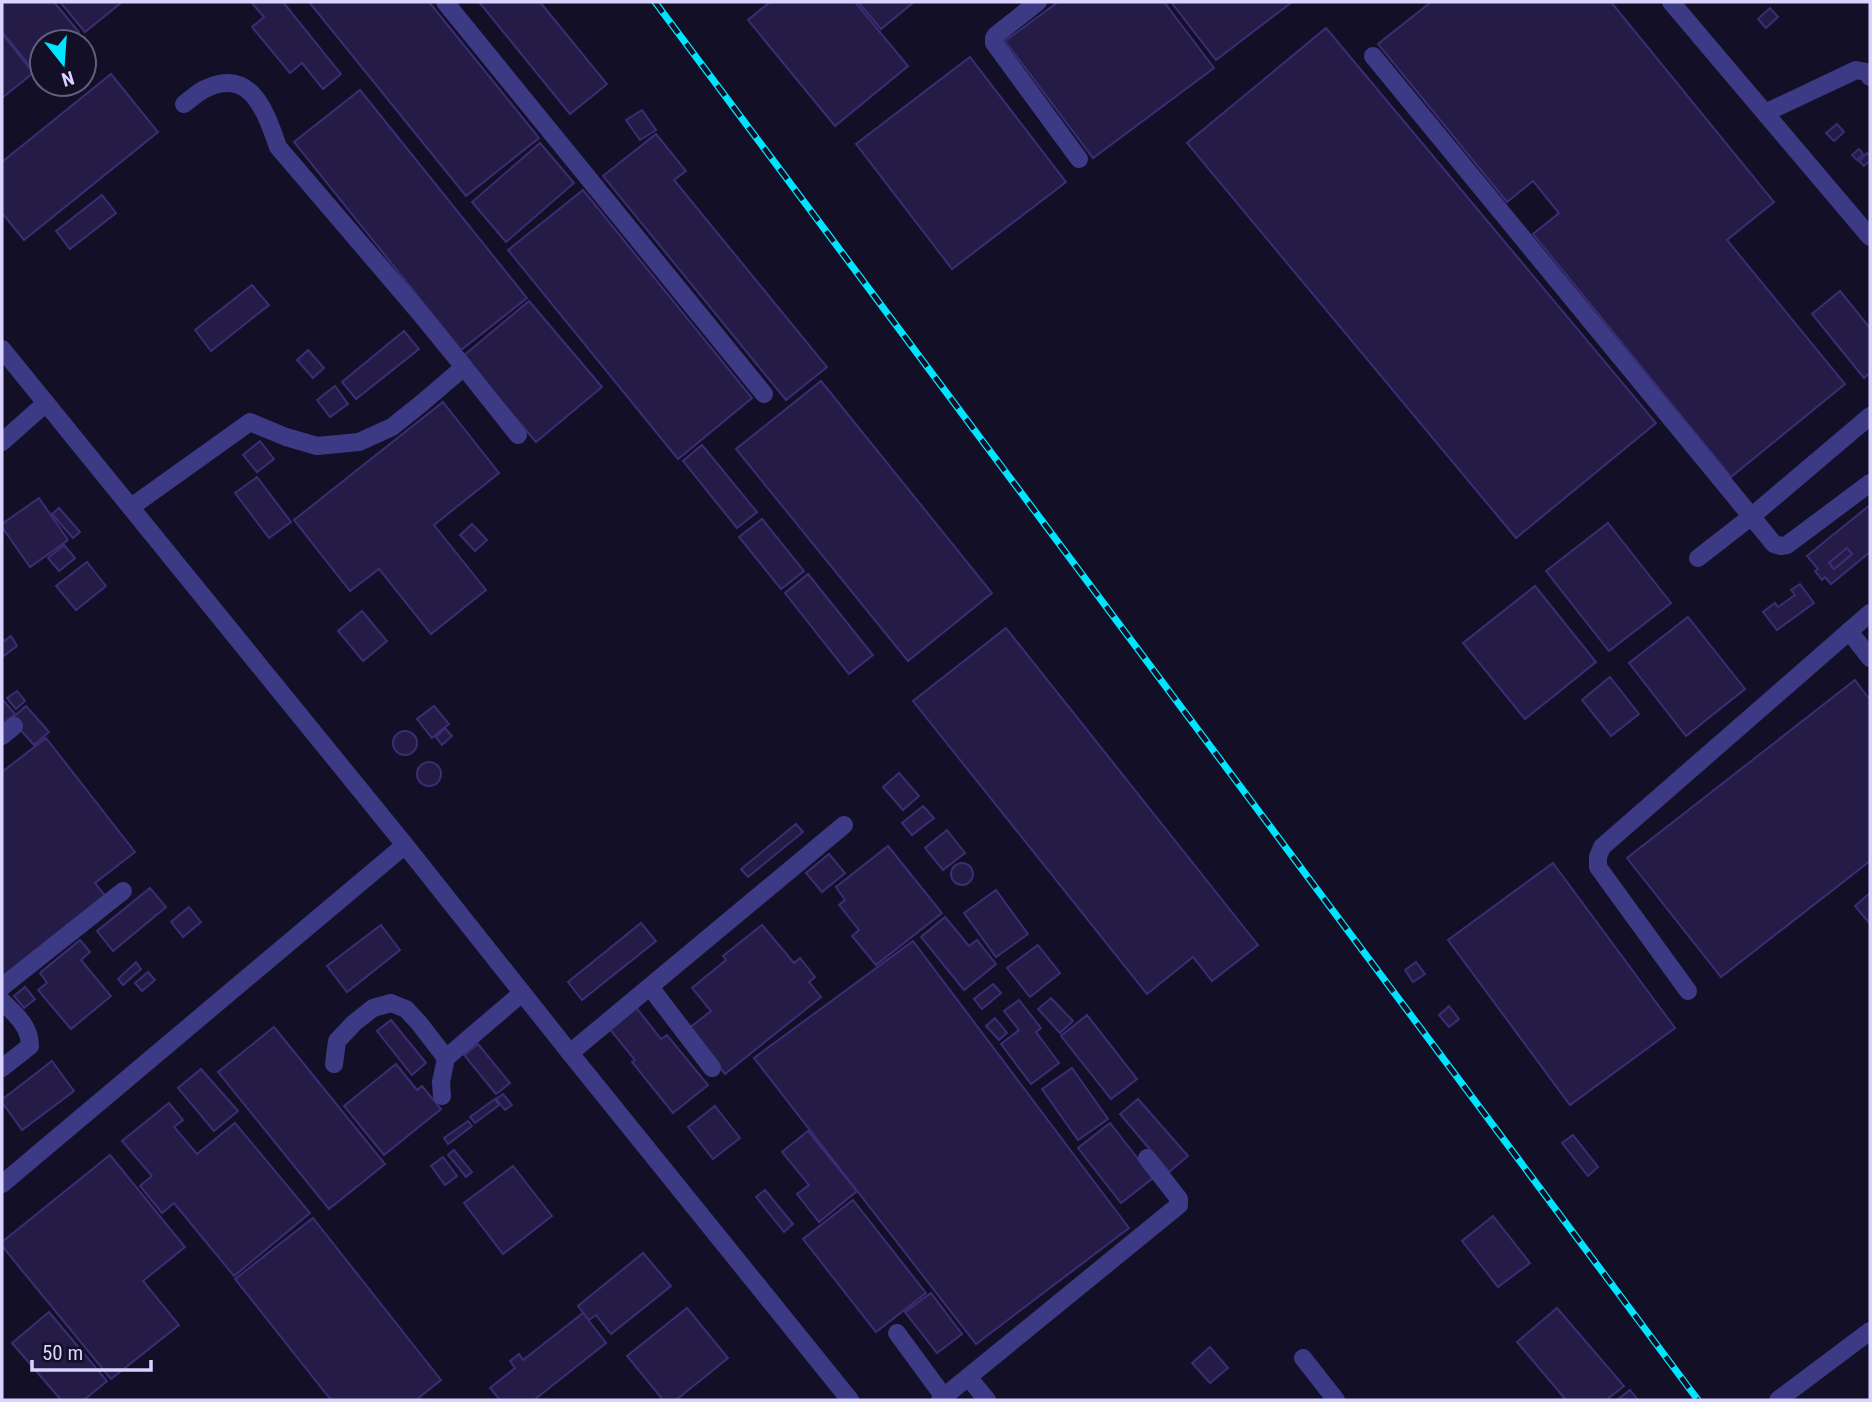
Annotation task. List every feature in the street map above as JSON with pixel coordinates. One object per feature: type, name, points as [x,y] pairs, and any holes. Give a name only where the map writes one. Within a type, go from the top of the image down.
[{"type":"street","points":[[445,2],[764,394]]},
{"type":"street","points":[[1038,2],[996,35],[994,43],[1079,159]]},
{"type":"street","points":[[1671,2],[1765,113],[1868,227]]},
{"type":"street","points":[[1373,56],[1774,544],[1787,545],[1870,483]]},
{"type":"street","points":[[1765,113],[1856,71],[1867,72],[1870,77]]},
{"type":"street","points":[[184,104],[205,88],[224,82],[241,84],[254,95],[267,116],[278,147],[419,312],[518,435]]},
{"type":"street","points":[[2,349],[405,845],[850,1400]]},
{"type":"street","points":[[131,507],[250,422],[317,446],[359,442],[392,427],[464,367]]},
{"type":"street","points":[[2,442],[46,403]]},
{"type":"street","points":[[1698,558],[1870,416]]},
{"type":"street","points":[[1688,991],[1598,867],[1602,847],[1870,613]]},
{"type":"street","points":[[1849,631],[1870,658]]},
{"type":"street","points":[[570,1053],[844,825]]},
{"type":"street","points":[[2,1184],[405,845]]},
{"type":"street","points":[[2,987],[123,891]]},
{"type":"street","points":[[650,987],[712,1068]]},
{"type":"street","points":[[442,1096],[441,1082],[446,1058],[522,993]]},
{"type":"street","points":[[2,1001],[22,1022],[30,1036],[30,1046],[2,1068]]},
{"type":"street","points":[[334,1064],[337,1041],[373,1008],[391,1003],[407,1009],[446,1058]]},
{"type":"street","points":[[897,1333],[942,1398],[1179,1205],[1179,1199],[1147,1158]]},
{"type":"street","points":[[1778,1400],[1870,1331]]},
{"type":"street","points":[[1303,1358],[1336,1400]]},
{"type":"street","points":[[968,1377],[987,1400]]},
{"type":"building","points":[[2,2],[54,2],[76,28],[28,28],[28,64],[2,32]]},
{"type":"building","points":[[60,2],[122,2],[90,28],[82,28]]},
{"type":"building","points":[[251,2],[283,2],[341,74],[323,89],[302,63],[290,73],[252,27],[264,17]]},
{"type":"building","points":[[309,2],[429,2],[539,138],[466,196]]},
{"type":"building","points":[[479,2],[540,2],[607,84],[570,114]]},
{"type":"building","points":[[770,2],[855,2],[908,66],[835,126],[748,20]]},
{"type":"building","points":[[858,2],[914,2],[881,29]]},
{"type":"building","points":[[1058,2],[1164,2],[1214,68],[1093,158],[1005,41]]},
{"type":"building","points":[[1171,2],[1292,2],[1216,60]]},
{"type":"building","points":[[1431,2],[1611,2],[1774,202],[1727,240],[1845,384],[1731,477],[1533,234],[1559,213],[1533,181],[1507,202],[1378,44]]},
{"type":"building","points":[[1770,8],[1778,17],[1766,28],[1758,19]]},
{"type":"building","points":[[1326,28],[1656,423],[1516,538],[1187,143]]},
{"type":"building","points":[[2,33],[28,67],[28,77],[2,98]]},
{"type":"building","points":[[970,57],[1066,182],[952,269],[856,144]]},
{"type":"building","points":[[111,74],[158,132],[24,240],[2,213],[2,162],[81,98],[98,98],[98,84]]},
{"type":"building","points":[[360,90],[527,298],[461,350],[294,142]]},
{"type":"building","points":[[642,110],[656,130],[640,140],[626,120]]},
{"type":"building","points":[[1837,124],[1844,132],[1834,141],[1826,133]]},
{"type":"building","points":[[656,134],[686,171],[674,180],[827,367],[786,400],[603,176]]},
{"type":"building","points":[[540,143],[574,183],[506,242],[472,202]]},
{"type":"building","points":[[1859,149],[1863,154],[1857,160],[1852,155]]},
{"type":"building","points":[[1867,153],[1870,161],[1864,166],[1859,161]]},
{"type":"building","points":[[583,190],[752,398],[678,459],[508,250]]},
{"type":"building","points":[[102,195],[116,213],[70,249],[56,231]]},
{"type":"building","points":[[252,285],[269,305],[211,351],[195,330]]},
{"type":"building","points":[[1840,291],[1870,328],[1870,373],[1864,378],[1812,314]]},
{"type":"building","points":[[529,301],[602,387],[536,442],[463,356]]},
{"type":"building","points":[[404,331],[419,349],[356,399],[342,382]]},
{"type":"building","points":[[308,350],[324,368],[313,378],[297,360]]},
{"type":"building","points":[[821,381],[992,593],[908,661],[736,449]]},
{"type":"building","points":[[335,386],[348,404],[330,417],[317,400]]},
{"type":"building","points":[[443,402],[499,473],[434,525],[486,590],[431,634],[379,569],[350,591],[294,520]]},
{"type":"building","points":[[260,441],[274,459],[257,472],[243,455]]},
{"type":"building","points":[[702,445],[757,512],[737,528],[683,461]]},
{"type":"building","points":[[257,477],[291,522],[269,538],[235,493]]},
{"type":"building","points":[[39,498],[68,540],[30,567],[2,524]]},
{"type":"building","points":[[1870,505],[1870,552],[1831,584],[1825,577],[1822,580],[1815,571],[1818,569],[1807,556]],"holes":[[[1847,548],[1852,554],[1834,569],[1829,563]]]},
{"type":"building","points":[[59,508],[80,532],[73,538],[52,514]]},
{"type":"building","points":[[762,519],[804,571],[781,589],[739,537]]},
{"type":"building","points":[[1608,523],[1671,603],[1609,651],[1546,571]]},
{"type":"building","points":[[472,524],[487,540],[475,551],[460,535]]},
{"type":"building","points":[[64,545],[75,558],[59,571],[48,558]]},
{"type":"building","points":[[1847,548],[1852,554],[1834,569],[1829,563]]},
{"type":"building","points":[[87,562],[106,586],[76,610],[56,586]]},
{"type":"building","points":[[808,574],[873,655],[849,674],[785,593]]},
{"type":"building","points":[[1800,584],[1814,603],[1777,630],[1763,612],[1775,603],[1778,607],[1795,595],[1791,590]]},
{"type":"building","points":[[1535,586],[1596,662],[1525,719],[1463,643]]},
{"type":"building","points":[[362,611],[387,641],[363,661],[338,631]]},
{"type":"building","points":[[1688,617],[1745,689],[1686,736],[1629,663]]},
{"type":"building","points":[[1006,628],[1258,945],[1212,981],[1193,957],[1147,994],[913,701]]},
{"type":"building","points":[[11,636],[17,646],[2,657],[2,638],[4,641]]},
{"type":"building","points":[[1610,677],[1639,714],[1611,736],[1582,700]]},
{"type":"building","points":[[1855,680],[1870,700],[1870,861],[1721,977],[1627,858]]},
{"type":"building","points":[[17,691],[25,701],[16,709],[7,698]]},
{"type":"building","points":[[3,700],[15,714],[4,723],[2,719]]},
{"type":"building","points":[[26,706],[49,732],[34,745],[11,719]]},
{"type":"building","points":[[434,706],[449,724],[432,738],[417,719]]},
{"type":"building","points":[[445,728],[452,736],[442,745],[436,737]]},
{"type":"building","points":[[405,731],[416,738],[417,743],[410,754],[405,755],[394,748],[393,743],[400,732]]},
{"type":"building","points":[[46,738],[135,852],[95,883],[107,898],[2,979],[2,772]]},
{"type":"building","points":[[429,762],[440,769],[441,774],[434,785],[429,786],[418,779],[417,774],[424,763]]},
{"type":"building","points":[[899,773],[919,796],[903,810],[883,787]]},
{"type":"building","points":[[923,806],[934,818],[912,835],[902,823]]},
{"type":"building","points":[[796,824],[803,832],[748,877],[741,869]]},
{"type":"building","points":[[947,830],[965,853],[943,870],[925,848]]},
{"type":"building","points":[[888,846],[942,913],[876,965],[852,936],[859,930],[839,905],[845,900],[836,887]]},
{"type":"building","points":[[829,854],[845,873],[822,892],[806,873]]},
{"type":"building","points":[[962,863],[970,866],[973,874],[970,882],[962,885],[954,882],[951,874],[954,866]]},
{"type":"building","points":[[1553,863],[1675,1028],[1570,1105],[1448,940]]},
{"type":"building","points":[[150,888],[166,907],[113,951],[97,931]]},
{"type":"building","points":[[996,890],[1028,934],[996,957],[964,913]]},
{"type":"building","points":[[1870,893],[1870,924],[1855,906]]},
{"type":"building","points":[[189,907],[201,922],[183,937],[171,922]]},
{"type":"building","points":[[945,917],[969,946],[977,940],[996,964],[964,990],[921,937]]},
{"type":"building","points":[[641,923],[656,941],[582,1000],[568,982]]},
{"type":"building","points":[[381,925],[400,950],[347,992],[327,966]]},
{"type":"building","points":[[762,925],[794,963],[800,958],[815,977],[809,982],[821,997],[725,1074],[688,1029],[711,1011],[692,988],[726,960],[723,956]]},
{"type":"building","points":[[80,940],[90,952],[81,960],[111,996],[71,1029],[38,990],[47,983],[40,973]]},
{"type":"building","points":[[913,941],[1129,1228],[976,1344],[754,1058]]},
{"type":"building","points":[[1038,945],[1060,973],[1030,997],[1007,968]]},
{"type":"building","points":[[136,962],[141,969],[123,985],[118,979]]},
{"type":"building","points":[[1416,962],[1425,974],[1413,982],[1405,970]]},
{"type":"building","points":[[148,972],[155,980],[142,991],[135,983]]},
{"type":"building","points":[[993,984],[1001,993],[982,1009],[974,999]]},
{"type":"building","points":[[25,987],[35,999],[24,1008],[14,996]]},
{"type":"building","points":[[1051,998],[1073,1021],[1060,1033],[1038,1009]]},
{"type":"building","points":[[1019,1000],[1041,1028],[1036,1032],[1059,1063],[1031,1084],[1001,1044],[1019,1030],[1004,1011]]},
{"type":"building","points":[[635,1006],[661,1039],[667,1035],[708,1085],[673,1113],[608,1027]]},
{"type":"building","points":[[1449,1006],[1459,1019],[1449,1027],[1439,1015]]},
{"type":"building","points":[[1087,1015],[1137,1079],[1111,1099],[1061,1036]]},
{"type":"building","points":[[995,1018],[1007,1033],[999,1040],[986,1026]]},
{"type":"building","points":[[391,1020],[426,1063],[412,1075],[377,1031]]},
{"type":"building","points":[[274,1027],[385,1164],[329,1209],[218,1072]]},
{"type":"building","points":[[478,1044],[510,1083],[496,1094],[464,1055]]},
{"type":"building","points":[[52,1061],[74,1091],[22,1130],[4,1105],[2,1107],[2,1096],[4,1098]]},
{"type":"building","points":[[396,1064],[417,1090],[422,1086],[441,1109],[384,1155],[344,1106]]},
{"type":"building","points":[[1072,1068],[1108,1119],[1078,1140],[1042,1089]]},
{"type":"building","points":[[201,1069],[238,1111],[214,1131],[178,1088]]},
{"type":"building","points":[[503,1094],[512,1105],[505,1110],[496,1099]]},
{"type":"building","points":[[495,1099],[499,1105],[475,1123],[470,1117]]},
{"type":"building","points":[[1138,1099],[1188,1156],[1169,1172],[1120,1114]]},
{"type":"building","points":[[169,1103],[183,1120],[174,1127],[197,1154],[235,1123],[310,1213],[234,1276],[174,1203],[162,1213],[140,1186],[152,1176],[122,1141]]},
{"type":"building","points":[[715,1106],[740,1138],[713,1159],[688,1127]]},
{"type":"building","points":[[468,1121],[472,1126],[448,1144],[444,1138]]},
{"type":"building","points":[[1110,1123],[1153,1178],[1121,1203],[1078,1148]]},
{"type":"building","points":[[808,1131],[857,1191],[819,1222],[797,1194],[809,1185],[782,1152]]},
{"type":"building","points":[[1573,1135],[1598,1167],[1588,1176],[1562,1143]]},
{"type":"building","points":[[454,1150],[472,1172],[466,1177],[448,1155]]},
{"type":"building","points":[[110,1155],[185,1247],[143,1281],[179,1325],[111,1379],[2,1246],[2,1242]]},
{"type":"building","points":[[443,1157],[457,1176],[445,1185],[431,1166]]},
{"type":"building","points":[[513,1166],[552,1216],[503,1254],[464,1203]]},
{"type":"building","points":[[765,1190],[793,1224],[784,1232],[756,1197]]},
{"type":"building","points":[[853,1200],[926,1293],[876,1332],[803,1239]]},
{"type":"building","points":[[1493,1216],[1530,1263],[1498,1287],[1462,1241]]},
{"type":"building","points":[[313,1218],[441,1380],[416,1400],[331,1400],[235,1279]]},
{"type":"building","points":[[643,1253],[671,1286],[611,1334],[596,1315],[589,1320],[578,1306]]},
{"type":"building","points":[[931,1293],[962,1334],[937,1353],[905,1312]]},
{"type":"building","points":[[687,1308],[728,1358],[676,1400],[663,1400],[627,1356]]},
{"type":"building","points":[[1557,1308],[1624,1386],[1606,1400],[1566,1400],[1517,1342]]},
{"type":"building","points":[[49,1312],[107,1381],[84,1400],[61,1400],[12,1343]]},
{"type":"building","points":[[583,1313],[606,1343],[534,1400],[500,1400],[490,1388],[515,1368],[510,1361],[519,1354],[523,1360]]},
{"type":"building","points":[[1210,1347],[1228,1368],[1210,1383],[1192,1363]]},
{"type":"building","points":[[1630,1390],[1638,1400],[1617,1400]]},
{"type":"railway","points":[[655,2],[1698,1400]]}]
